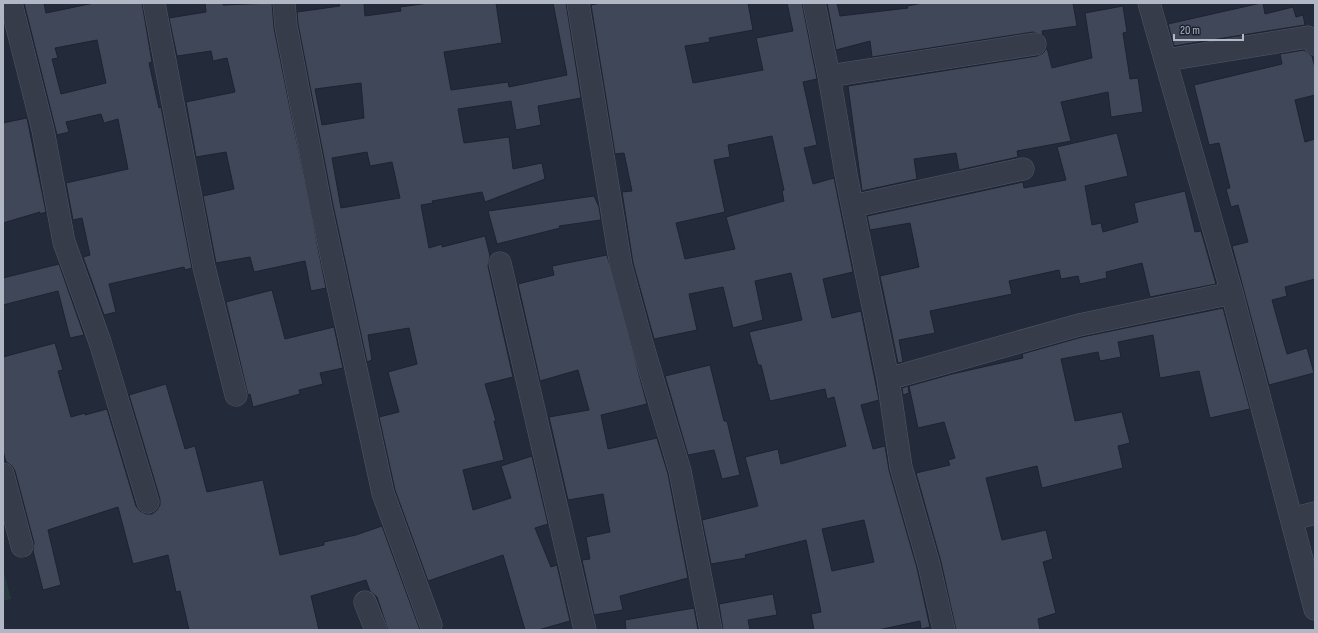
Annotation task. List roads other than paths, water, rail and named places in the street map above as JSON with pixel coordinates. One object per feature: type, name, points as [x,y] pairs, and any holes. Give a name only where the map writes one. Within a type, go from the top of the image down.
[{"type":"street","points":[[11,3],[43,130],[64,242],[100,342],[148,502]]},
{"type":"street","points":[[154,3],[204,267],[236,395]]},
{"type":"street","points":[[284,3],[286,26],[321,208],[383,493],[431,625]]},
{"type":"street","points":[[578,3],[621,266],[643,347],[680,471],[711,630]]},
{"type":"street","points":[[814,3],[888,378],[901,467],[929,565],[944,630]]},
{"type":"street","points":[[1149,3],[1232,293],[1315,609]]},
{"type":"street","points":[[1166,60],[1308,38],[1313,40],[1315,44]]},
{"type":"street","points":[[829,76],[1035,44]]},
{"type":"street","points":[[853,206],[1023,169]]},
{"type":"street","points":[[500,263],[585,630]]},
{"type":"street","points":[[888,378],[1079,325],[1232,293]]},
{"type":"street","points":[[3,474],[22,546]]},
{"type":"street","points":[[1292,519],[1315,513]]},
{"type":"street","points":[[365,602],[376,630]]}]
